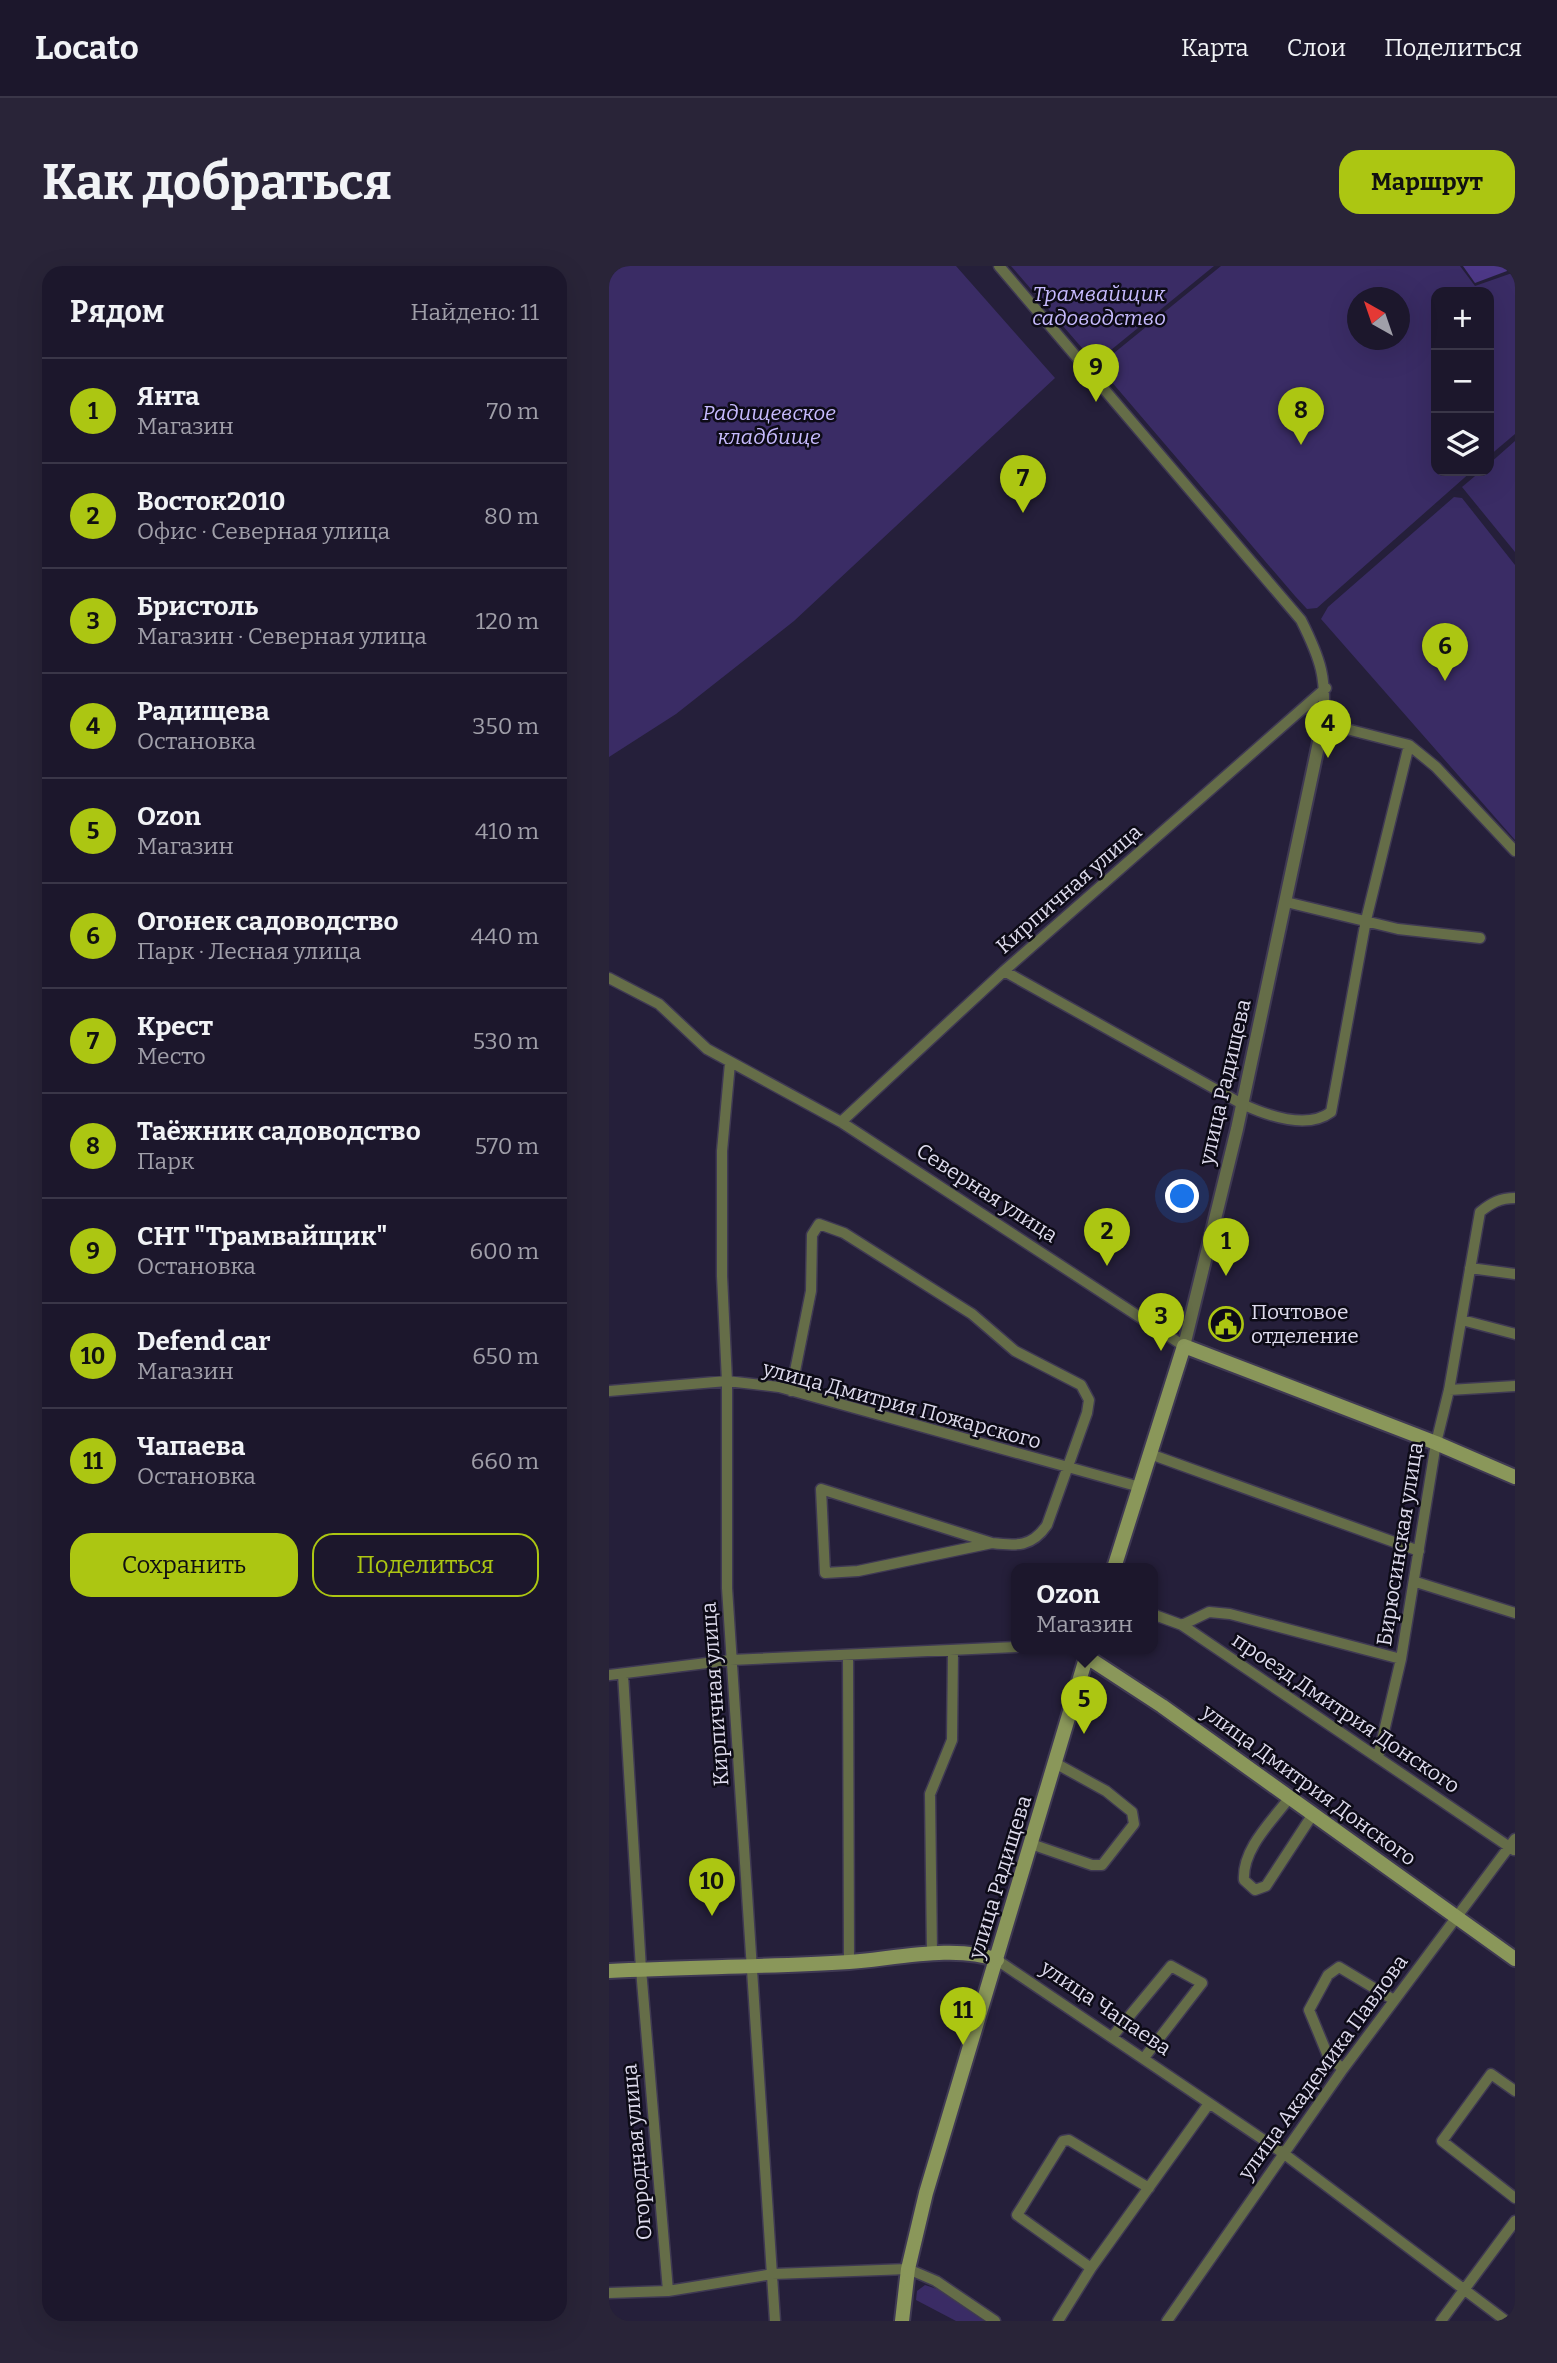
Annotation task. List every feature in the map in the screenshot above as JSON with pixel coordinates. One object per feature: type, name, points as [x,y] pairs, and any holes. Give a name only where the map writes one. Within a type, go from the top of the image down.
[{"type":"main road","name":"Северная улица","points":[[1184,1346],[1436,1443],[1515,1477]]},
{"type":"main road","name":"улица Радищева","points":[[1116,1563],[1184,1346]]},
{"type":"main road","name":"улица Радищева","points":[[902,2321],[908,2269],[926,2193],[1055,1763],[1083,1654]]},
{"type":"main road","name":"улица Дмитрия Донского","points":[[1088,1654],[1515,1959]]},
{"type":"main road","name":"улица Чапаева","points":[[609,1971],[849,1962],[932,1954],[984,1955],[997,1960]]},
{"type":"street","points":[[999,266],[1301,620],[1316,651],[1327,688],[1323,723],[1409,745],[1436,767],[1515,850]]},
{"type":"street","name":"Кирпичная улица","points":[[841,1122],[1005,971],[1327,688]]},
{"type":"street","name":"улица Радищева","points":[[1184,1346],[1242,1104],[1323,723]]},
{"type":"street","points":[[1005,971],[1242,1104],[1262,1113],[1318,1120],[1331,1112],[1366,920],[1409,745]]},
{"type":"street","points":[[1286,902],[1423,933],[1479,938]]},
{"type":"street","name":"Северная улица","points":[[609,978],[659,1004],[707,1049],[841,1122],[1184,1346]]},
{"type":"street","name":"Кирпичная улица","points":[[730,1063],[722,1151],[722,1276],[727,1381],[727,1588],[775,2321]]},
{"type":"street","name":"Бирюсинская улица","points":[[1182,1625],[1209,1612],[1230,1614],[1401,1659],[1416,1582],[1436,1443],[1449,1390],[1480,1212],[1505,1198],[1515,1198]]},
{"type":"street","points":[[791,1391],[811,1291],[812,1235],[819,1224],[844,1233],[972,1314],[1015,1351],[1081,1385],[1089,1400],[1047,1525],[1038,1539],[1009,1545],[992,1542],[821,1489],[825,1573],[858,1571],[992,1542]]},
{"type":"street","points":[[1470,1268],[1515,1274]]},
{"type":"street","points":[[1461,1320],[1515,1334]]},
{"type":"street","name":"улица Дмитрия Пожарского","points":[[609,1391],[727,1381],[791,1391],[1140,1487]]},
{"type":"street","points":[[1449,1390],[1515,1386]]},
{"type":"street","points":[[1150,1454],[1419,1551]]},
{"type":"street","points":[[1416,1582],[1515,1613]]},
{"type":"street","name":"проезд Дмитрия Донского","points":[[1158,1616],[1182,1625],[1513,1846]]},
{"type":"street","points":[[609,1675],[731,1660],[1011,1647]]},
{"type":"street","points":[[932,1954],[930,1794],[952,1740],[953,1651]]},
{"type":"street","points":[[848,1656],[849,1962]]},
{"type":"street","points":[[1378,1757],[1401,1659]]},
{"type":"street","name":"Огородная улица","points":[[623,1674],[641,1969],[668,2291]]},
{"type":"street","points":[[1031,1844],[1092,1865],[1102,1865],[1134,1824],[1132,1812],[1106,1791],[1055,1763]]},
{"type":"street","points":[[1290,1797],[1257,1841],[1243,1866],[1244,1880],[1255,1890],[1266,1886],[1313,1814]]},
{"type":"street","name":"улица Академика Павлова","points":[[1167,2321],[1343,2068],[1513,1846]]},
{"type":"street","name":"улица Чапаева","points":[[997,1960],[1144,2058],[1208,2105],[1283,2153],[1506,2321]]},
{"type":"street","points":[[1112,2037],[1171,1965],[1185,1971],[1202,1983],[1144,2058]]},
{"type":"street","points":[[1343,2068],[1328,2056],[1309,2010],[1328,1975],[1339,1967],[1394,2000]]},
{"type":"street","points":[[1515,2091],[1491,2074],[1442,2141],[1515,2198]]},
{"type":"street","points":[[1058,2321],[1091,2268],[1208,2105]]},
{"type":"street","points":[[1091,2268],[1017,2215],[1063,2141],[1069,2140],[1149,2189]]},
{"type":"street","points":[[1441,2321],[1515,2221]]},
{"type":"street","points":[[609,2293],[668,2291],[773,2274],[908,2269],[936,2281],[995,2321]]},
{"type":"green space","name":"Радищевское кладбище","points":[[609,266],[956,266],[1055,378],[794,621],[676,714],[609,757]]},
{"type":"green space","name":"Трамвайщик садоводство","points":[[1011,266],[1214,266],[1095,363]]},
{"type":"green space","points":[[1221,266],[1460,266],[1475,286],[1515,272],[1515,434],[1494,452],[1494,287],[1431,287],[1431,476],[1466,476],[1317,608],[1307,609],[1098,366]]},
{"type":"green space","points":[[1515,441],[1515,552],[1462,487],[1475,476],[1494,476],[1494,460]]},
{"type":"green space","points":[[1454,497],[1462,498],[1515,565],[1515,840],[1321,619],[1328,607]]},
{"type":"green space","points":[[925,2285],[943,2291],[984,2321],[956,2321],[916,2300],[917,2291]]},
{"type":"shaded area","points":[[1463,266],[1515,266],[1515,268],[1475,283]]},
{"type":"place","name":"СНТ \"Трамвайщик\"","points":[[1096,402]]},
{"type":"place","name":"Таёжник садоводство","points":[[1301,445]]},
{"type":"place","name":"Крест","points":[[1023,513]]},
{"type":"place","name":"Огонек садоводство","points":[[1445,681]]},
{"type":"place","name":"Радищева","points":[[1328,758]]},
{"type":"place","name":"Восток2010","points":[[1107,1266]]},
{"type":"place","name":"Янта","points":[[1226,1276]]},
{"type":"place","name":"Почтовое отделение","points":[[1226,1324]]},
{"type":"place","name":"Бристоль","points":[[1161,1351]]},
{"type":"place","name":"Ozon","points":[[1084,1734]]},
{"type":"place","name":"Defend car","points":[[712,1916]]},
{"type":"place","name":"Чапаева","points":[[963,2045]]}]
